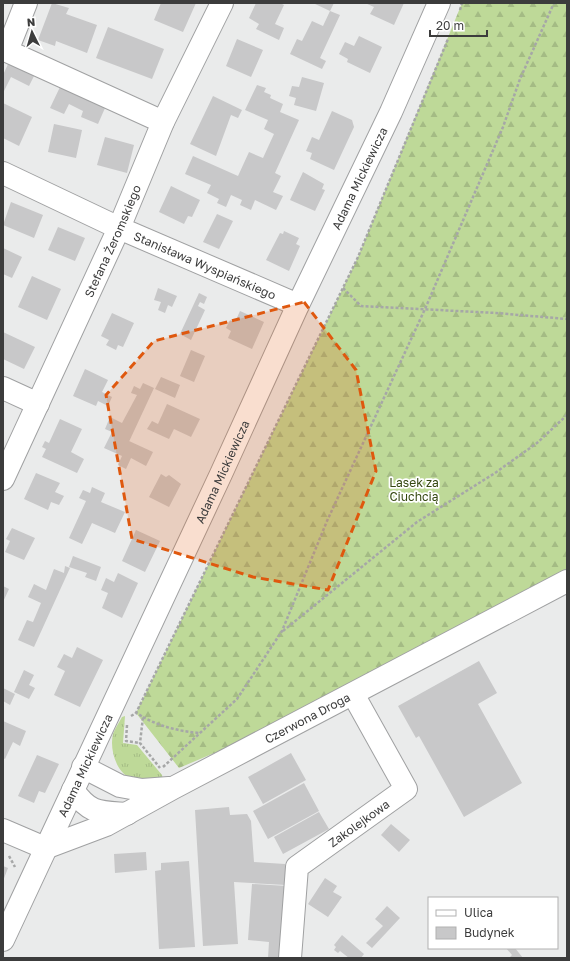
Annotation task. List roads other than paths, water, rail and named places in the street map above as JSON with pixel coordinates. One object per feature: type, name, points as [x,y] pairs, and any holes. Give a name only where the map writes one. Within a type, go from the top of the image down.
[{"type":"street","points":[[26,3],[7,51],[163,122]]},
{"type":"street","name":"Stefana Żeromskiego","points":[[3,479],[119,228],[163,122],[222,3]]},
{"type":"street","name":"Adama Mickiewicza","points":[[3,940],[221,474],[298,305],[391,112],[439,3]]},
{"type":"street","name":"Stanisława Wyspiańskiego","points":[[3,173],[119,228],[298,305]]},
{"type":"street","points":[[3,388],[38,404]]},
{"type":"street","name":"Czerwona Droga","points":[[45,848],[106,825],[172,788],[567,581]]},
{"type":"street","name":"Zakolejkowa","points":[[290,958],[297,867],[406,789],[353,694]]},
{"type":"street","points":[[83,767],[120,786],[142,790],[172,788]]},
{"type":"street","points":[[73,790],[81,802],[96,812],[127,814]]},
{"type":"street","points":[[3,830],[45,848]]},
{"type":"park label","name":"Lasek za Ciuchcią","points":[[414,489]]}]
